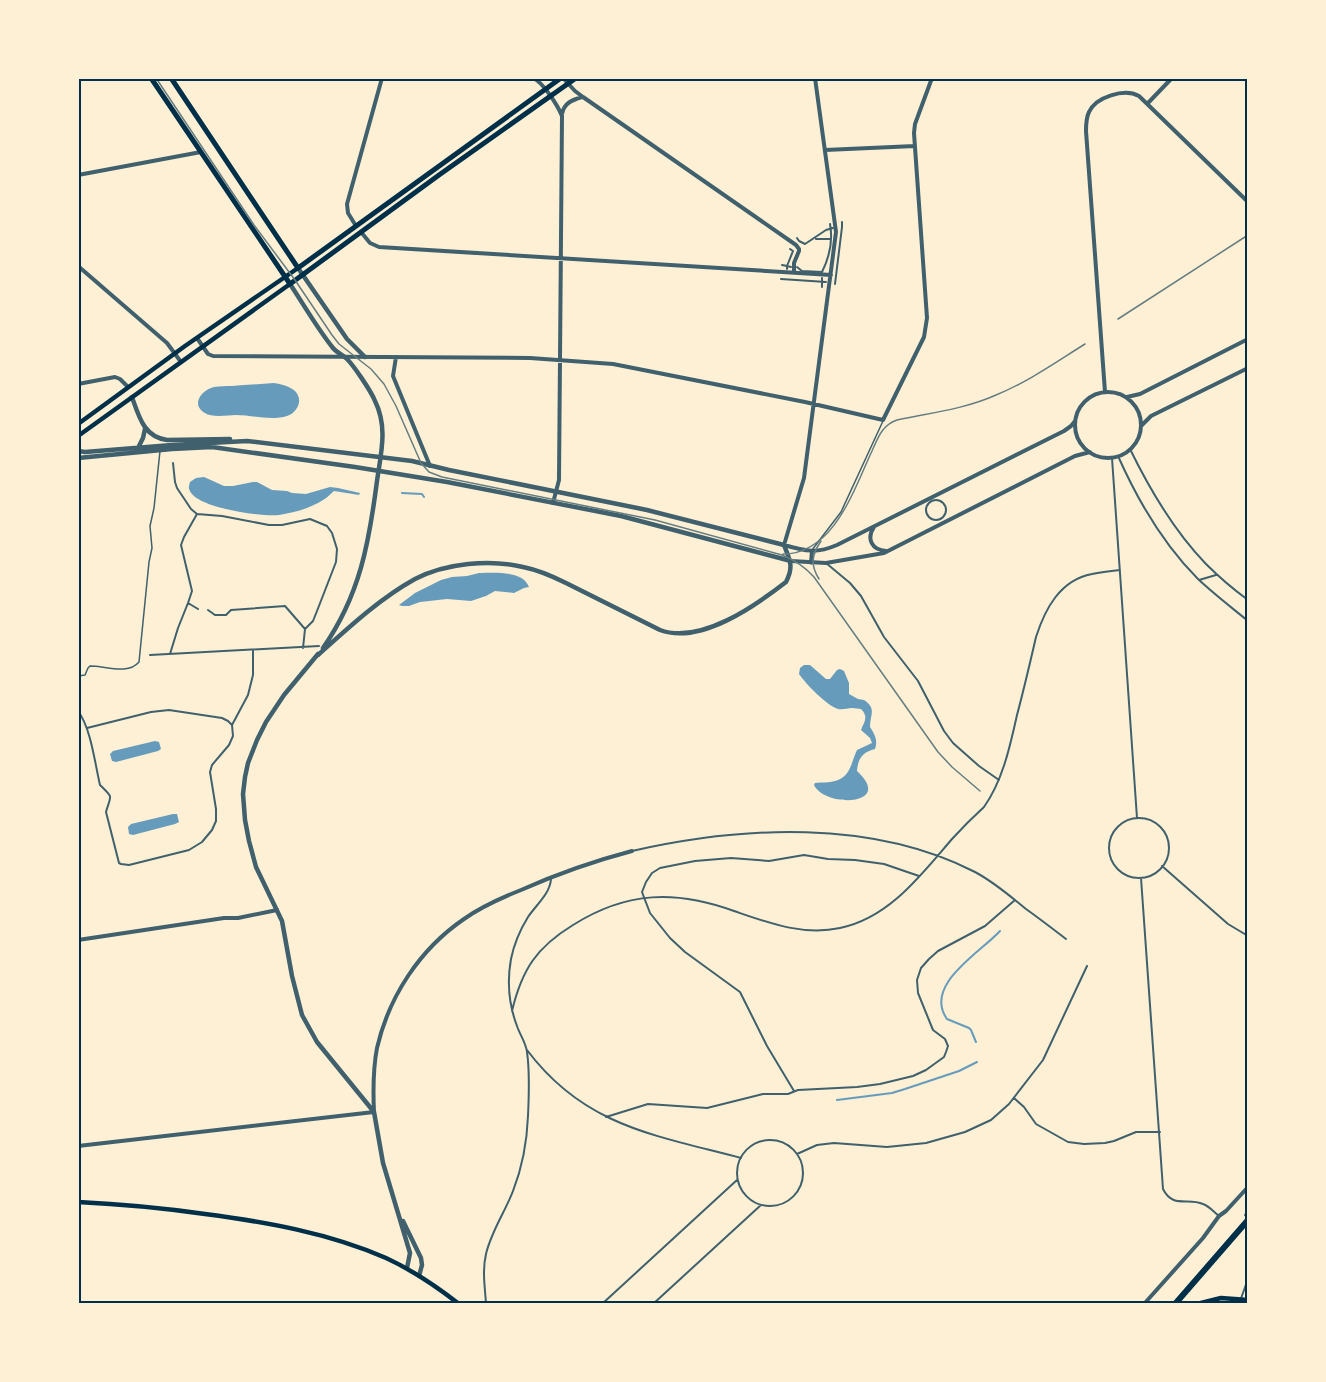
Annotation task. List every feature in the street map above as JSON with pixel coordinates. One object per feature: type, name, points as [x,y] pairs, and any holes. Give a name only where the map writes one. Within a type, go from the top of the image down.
[{"type":"highway","points":[[1176,1304],[1248,1219]]},
{"type":"main road","points":[[151,78],[290,284]]},
{"type":"main road","points":[[171,78],[298,268]]},
{"type":"main road","points":[[78,424],[562,78]]},
{"type":"main road","points":[[78,436],[576,78]]},
{"type":"main road","points":[[78,1202],[170,1209],[239,1219],[331,1238],[387,1258],[419,1276],[459,1304]]},
{"type":"main road","points":[[1197,1304],[1221,1298],[1248,1302]]},
{"type":"street","points":[[356,226],[348,213],[347,204],[382,78]]},
{"type":"street","points":[[533,78],[538,80],[562,115]]},
{"type":"street","points":[[562,78],[583,97],[796,245],[799,251],[794,273]]},
{"type":"street","points":[[374,1112],[322,1049],[307,1024],[297,996],[283,925],[260,875],[249,841],[243,804],[245,777],[252,751],[266,722],[289,688],[318,655],[354,622],[407,584],[424,575],[451,567],[487,564],[530,568],[562,580],[660,630],[676,634],[711,627],[730,619],[786,582],[791,561],[784,545],[804,478],[836,228],[815,78]]},
{"type":"street","points":[[197,338],[208,354],[213,356],[530,358],[617,364],[883,420],[920,347],[927,322],[915,126],[932,78]]},
{"type":"street","points":[[1148,103],[1172,78]]},
{"type":"street","points":[[1105,392],[1086,118],[1089,110],[1095,104],[1122,92],[1136,94],[1148,103],[1248,202]]},
{"type":"street","points":[[553,503],[560,480],[562,115],[566,104],[583,97]]},
{"type":"street","points":[[825,150],[915,146]]},
{"type":"street","points":[[78,175],[201,152]]},
{"type":"street","points":[[834,283],[842,222]]},
{"type":"street","points":[[797,267],[802,271],[822,272],[828,261],[832,228],[830,224]]},
{"type":"street","points":[[798,241],[805,244],[832,228]]},
{"type":"street","points":[[361,232],[370,243],[379,247],[831,275]]},
{"type":"street","points":[[813,238],[831,239]]},
{"type":"street","points":[[782,265],[788,268],[792,249]]},
{"type":"street","points":[[78,266],[167,343],[181,362]]},
{"type":"street","points":[[298,268],[347,339],[365,357]]},
{"type":"street","points":[[782,279],[786,277],[822,279],[826,282]]},
{"type":"street","points":[[822,279],[822,287]]},
{"type":"street","points":[[290,284],[333,349],[352,365],[372,394],[383,424],[382,448],[370,532],[359,575],[342,618],[318,655]]},
{"type":"street","points":[[1126,397],[1140,394],[1248,339]]},
{"type":"street","points":[[396,357],[393,376],[430,466]]},
{"type":"street","points":[[1141,426],[1151,416],[1248,368]]},
{"type":"street","points":[[78,384],[115,377],[128,387]]},
{"type":"street","points":[[1105,392],[1126,397],[1137,410],[1141,426],[1138,438],[1130,449],[1112,458],[1100,457],[1085,449],[1078,439],[1075,421],[1078,410],[1085,401],[1094,394],[1105,392]]},
{"type":"street","points":[[132,397],[145,429],[161,439],[242,441],[412,461],[647,510],[812,551],[821,551],[837,545],[1064,431],[1075,421]]},
{"type":"street","points":[[137,450],[145,429]]},
{"type":"street","points":[[78,458],[137,450],[242,441]]},
{"type":"street","points":[[160,448],[212,447],[406,475],[646,522],[791,561],[811,563],[826,563],[889,551],[1079,454],[1090,452]]},
{"type":"street","points":[[1130,449],[1176,527],[1217,575],[1248,600]]},
{"type":"street","points":[[78,451],[137,450]]},
{"type":"street","points":[[1118,456],[1134,492],[1176,554],[1199,580],[1248,621]]},
{"type":"street","points":[[1112,458],[1137,818]]},
{"type":"street","points":[[173,463],[177,488],[191,509],[198,514],[269,525],[282,525],[310,519],[327,525],[335,539],[336,562],[318,611],[305,629],[303,648]]},
{"type":"street","points":[[938,500],[945,506],[946,515],[941,520],[935,520],[927,515],[931,501],[938,500]]},
{"type":"street","points":[[170,655],[192,591],[181,543],[198,514]]},
{"type":"street","points":[[876,525],[870,533],[871,542],[876,549],[889,551]]},
{"type":"street","points":[[811,563],[812,551]]},
{"type":"street","points":[[826,563],[850,583],[861,596],[884,637],[918,681],[950,739],[961,751],[999,780]]},
{"type":"street","points":[[512,1011],[526,969],[543,947],[582,919],[613,906],[644,898],[666,896],[715,904],[797,930],[830,930],[854,925],[897,899],[984,807],[994,791],[1011,742],[1036,637],[1046,609],[1057,595],[1077,579],[1092,574],[1120,570]]},
{"type":"street","points":[[1199,580],[1217,575]]},
{"type":"street","points":[[188,603],[198,609]]},
{"type":"street","points":[[208,610],[215,615],[226,615],[231,610],[285,606],[305,629]]},
{"type":"street","points":[[150,655],[319,646]]},
{"type":"street","points":[[78,711],[87,728],[100,785],[110,796],[106,812],[118,861],[124,865],[185,851],[209,834],[214,825],[216,809],[210,772],[212,765],[229,745],[232,725],[248,695],[253,675],[254,650]]},
{"type":"street","points":[[87,728],[151,712],[169,710],[222,718],[232,725]]},
{"type":"street","points":[[1137,818],[1155,824],[1167,839],[1167,858],[1162,866],[1149,876],[1141,878],[1122,873],[1111,859],[1109,850],[1114,832],[1128,820],[1137,818]]},
{"type":"street","points":[[406,1268],[410,1253],[382,1157],[374,1112],[373,1084],[377,1048],[398,993],[414,966],[438,939],[464,918],[503,898],[552,876],[594,861],[685,840],[794,833],[850,835],[894,842],[939,855],[976,873],[1001,889],[1066,939]]},
{"type":"street","points":[[794,1091],[767,1046],[740,992],[691,957],[670,938],[655,920],[644,898],[642,892],[644,886],[652,873],[682,863],[738,858],[769,861],[804,855],[832,860],[873,861],[919,876]]},
{"type":"street","points":[[1162,866],[1228,924],[1248,936]]},
{"type":"street","points":[[552,876],[549,889],[528,917],[519,934],[510,968],[512,1011],[527,1049],[541,1067],[566,1091],[606,1117],[645,1132],[741,1158]]},
{"type":"street","points":[[1141,878],[1163,1186],[1167,1196],[1176,1201],[1202,1203],[1219,1216]]},
{"type":"street","points":[[606,1117],[648,1104],[707,1108],[754,1096],[857,1087],[913,1076],[933,1066],[944,1057],[947,1044],[945,1039],[933,1030],[916,986],[921,968],[933,955],[985,926],[1015,900]]},
{"type":"street","points":[[78,940],[224,918],[238,918],[277,910]]},
{"type":"street","points":[[797,1154],[817,1145],[834,1143],[887,1147],[935,1141],[966,1132],[991,1120],[1014,1098],[1047,1053],[1087,966]]},
{"type":"street","points":[[486,1304],[485,1257],[513,1191],[524,1150],[529,1110],[527,1049]]},
{"type":"street","points":[[1014,1098],[1024,1107],[1036,1124],[1068,1142],[1104,1143],[1136,1132],[1160,1132]]},
{"type":"street","points":[[78,1146],[374,1112]]},
{"type":"street","points":[[766,1140],[779,1141],[785,1143],[797,1154],[803,1173],[797,1192],[786,1202],[770,1206],[761,1205],[742,1191],[737,1172],[741,1158],[747,1149],[766,1140]]},
{"type":"street","points":[[602,1304],[738,1180]]},
{"type":"street","points":[[1144,1304],[1203,1238],[1219,1216],[1248,1187]]},
{"type":"street","points":[[652,1304],[761,1205]]},
{"type":"street","points":[[398,1210],[421,1258],[419,1276]]},
{"type":"street","points":[[1248,1211],[1245,1215],[1248,1219]]},
{"type":"street","points":[[1239,1304],[1248,1280]]},
{"type":"lane","points":[[812,551],[841,512],[883,420]]},
{"type":"lane","points":[[78,676],[85,675],[90,666],[127,669],[139,662],[152,548],[150,526],[161,439]]},
{"type":"water","points":[[274,383],[290,388],[298,395],[298,406],[287,416],[275,418],[216,416],[208,415],[198,406],[202,394],[214,387]]},
{"type":"water","points":[[204,477],[224,486],[257,482],[272,490],[292,493],[306,494],[330,487],[360,493],[359,495],[334,491],[318,503],[302,510],[279,515],[259,514],[217,507],[195,497],[189,489],[190,482]]},
{"type":"water","points":[[479,573],[514,575],[526,582],[529,587],[514,593],[495,591],[471,601],[447,599],[420,602],[409,606],[399,605],[415,593],[441,580]]},
{"type":"water","points":[[810,665],[826,679],[830,679],[837,670],[844,671],[849,683],[849,694],[864,700],[872,709],[870,727],[875,735],[875,749],[862,756],[857,771],[867,783],[868,791],[863,797],[842,800],[821,792],[814,785],[840,779],[850,768],[857,750],[872,743],[861,730],[865,717],[861,709],[838,709],[828,703],[799,674],[800,668]]},
{"type":"water","points":[[159,742],[161,749],[158,751],[116,762],[112,761],[110,754],[113,751]]},
{"type":"water","points":[[177,814],[179,822],[133,835],[129,834],[128,827],[131,824]]},
{"type":"waterway","points":[[402,493],[422,494],[424,497]]},
{"type":"waterway","points":[[976,1042],[969,1028],[947,1019],[942,1006],[942,994],[957,971],[1000,931]]},
{"type":"waterway","points":[[837,1100],[892,1093],[959,1071],[977,1062]]},
{"type":"tram line","points":[[156,78],[254,225],[332,335],[339,344],[371,369],[384,384],[421,463],[429,472],[442,477],[655,520],[782,555],[795,562],[814,577],[938,752],[980,791]]},
{"type":"tram line","points":[[1118,319],[1248,235]]},
{"type":"tram line","points":[[783,554],[801,551],[816,543],[829,531],[840,517],[879,437],[892,422],[984,400],[1031,378],[1085,344]]},
{"type":"tram line","points":[[819,579],[813,560],[821,541]]}]
